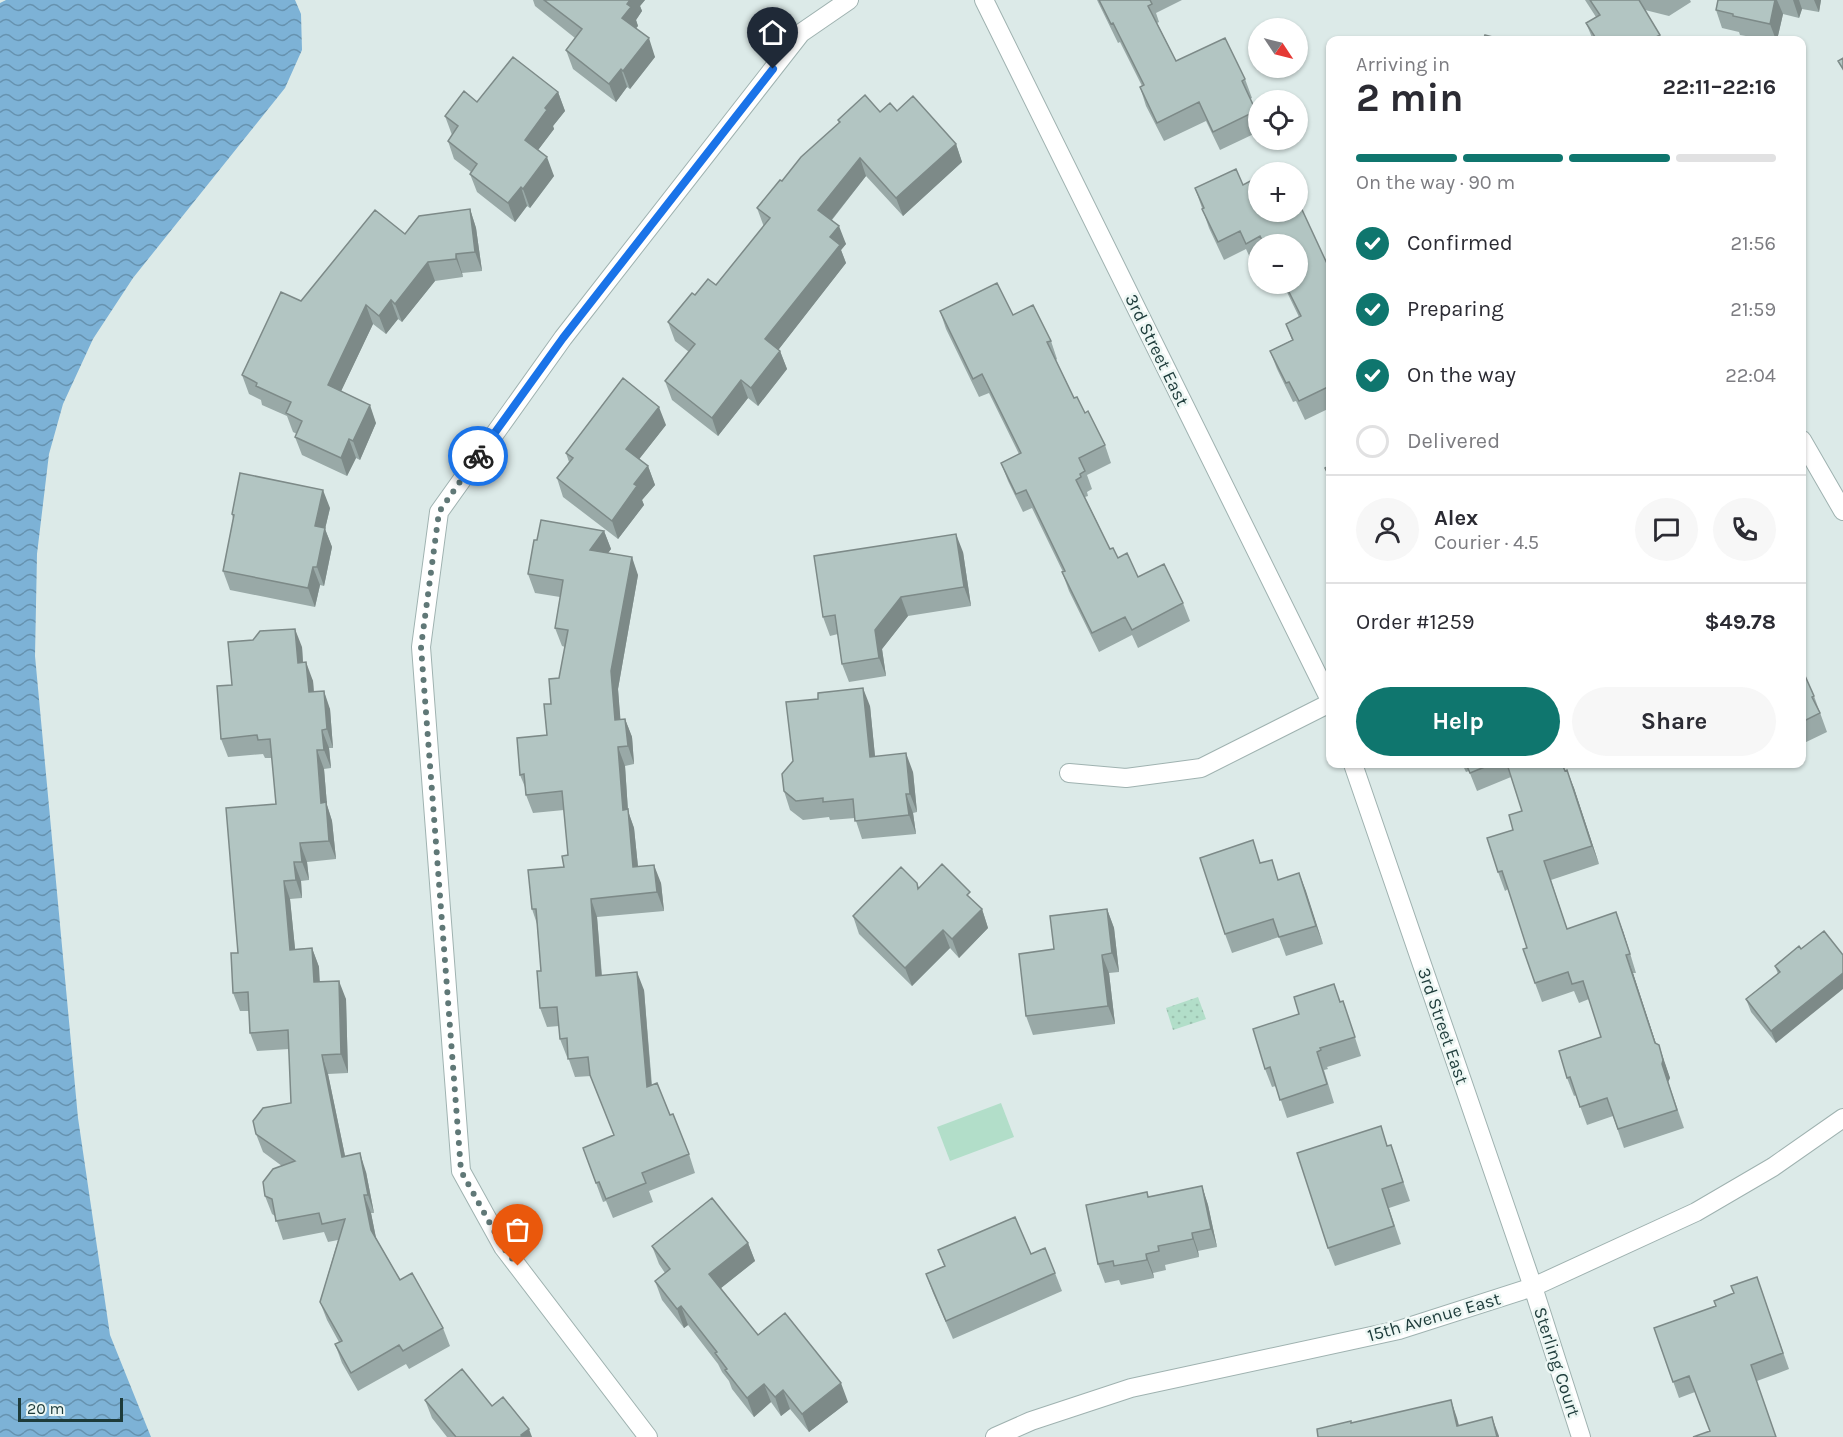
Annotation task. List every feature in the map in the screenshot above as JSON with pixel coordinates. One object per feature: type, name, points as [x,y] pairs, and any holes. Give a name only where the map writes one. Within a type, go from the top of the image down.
[{"type":"street","points":[[648,1437],[503,1247],[461,1171],[421,647],[439,512],[563,338],[801,33],[849,0]]},
{"type":"street","name":"3rd Street East","points":[[984,0],[1326,693]]},
{"type":"street","points":[[1806,447],[1843,511]]},
{"type":"street","points":[[1069,773],[1126,778],[1201,768],[1326,703]]},
{"type":"street","name":"3rd Street East","points":[[1354,768],[1533,1287]]},
{"type":"street","name":"15th Avenue East","points":[[994,1437],[1031,1421],[1131,1388],[1399,1330],[1533,1287],[1696,1212],[1773,1167],[1843,1118]]},
{"type":"street","name":"Sterling Court","points":[[1533,1287],[1581,1437]]},
{"type":"green space","points":[[1198,997],[1206,1019],[1173,1030],[1166,1008]]},
{"type":"green space","points":[[1001,1103],[1014,1137],[950,1161],[937,1127]]},
{"type":"water","points":[[6,0],[295,0],[301,14],[302,50],[285,88],[133,278],[93,339],[63,404],[49,454],[37,554],[35,656],[78,1118],[110,1335],[151,1437],[0,1437],[0,3]]},
{"type":"building","points":[[544,0],[630,0],[627,4],[631,7],[622,18],[649,38],[623,71],[621,69],[609,84],[566,50],[582,29]]},
{"type":"building","points":[[1099,0],[1150,0],[1152,4],[1148,6],[1176,61],[1225,38],[1245,79],[1242,81],[1248,94],[1248,115],[1213,132],[1199,102],[1157,123],[1140,87],[1144,85],[1113,23],[1111,24]]},
{"type":"building","points":[[1590,0],[1639,0],[1660,35],[1594,36],[1586,23],[1600,15]]},
{"type":"building","points":[[1718,0],[1775,0],[1770,24],[1716,10]]},
{"type":"building","points":[[513,57],[558,92],[525,140],[547,157],[523,189],[521,187],[508,203],[470,174],[477,164],[448,141],[458,126],[445,116],[464,91],[477,102]]},
{"type":"building","points":[[1843,58],[1843,69],[1838,61]]},
{"type":"building","points":[[865,95],[880,112],[890,103],[897,111],[913,96],[956,144],[896,198],[860,158],[818,210],[839,226],[830,237],[840,245],[765,339],[780,351],[751,388],[741,380],[712,418],[665,381],[695,344],[668,322],[692,293],[695,295],[708,279],[716,285],[770,218],[757,208],[801,157],[840,122],[838,120]]},
{"type":"building","points":[[1236,169],[1243,185],[1248,182],[1248,222],[1308,222],[1326,261],[1326,388],[1299,401],[1289,382],[1286,383],[1270,351],[1293,340],[1286,324],[1301,316],[1290,294],[1308,294],[1308,234],[1248,234],[1246,244],[1240,231],[1218,242],[1202,209],[1204,208],[1195,188]]},
{"type":"building","points":[[470,209],[475,252],[456,254],[456,259],[428,262],[395,304],[391,300],[379,316],[366,305],[328,385],[370,405],[353,441],[349,439],[341,458],[295,437],[302,421],[286,413],[291,402],[256,386],[257,383],[242,375],[281,292],[301,301],[375,210],[405,234],[419,216]]},
{"type":"building","points":[[997,283],[1013,315],[1033,305],[1051,341],[1047,342],[1074,398],[1077,397],[1085,413],[1088,411],[1105,445],[1079,458],[1085,471],[1076,480],[1110,549],[1113,548],[1118,558],[1127,553],[1138,577],[1164,564],[1183,603],[1132,630],[1125,617],[1092,633],[1026,490],[1016,494],[1001,463],[1021,453],[982,374],[973,379],[940,311]]},
{"type":"building","points":[[623,378],[659,407],[626,449],[648,466],[634,484],[637,486],[612,521],[557,478],[573,458],[566,453]]},
{"type":"building","points":[[240,473],[323,490],[315,526],[325,528],[317,567],[313,567],[308,588],[223,571]]},
{"type":"building","points":[[541,520],[604,531],[590,550],[632,557],[611,671],[615,720],[625,719],[628,746],[618,747],[623,810],[628,809],[633,867],[654,865],[657,892],[591,899],[596,976],[637,972],[647,1087],[657,1083],[670,1115],[673,1114],[689,1154],[642,1173],[646,1183],[606,1199],[599,1182],[596,1183],[583,1148],[614,1135],[590,1075],[588,1057],[568,1059],[567,1038],[560,1039],[557,1007],[540,1008],[537,971],[541,971],[536,909],[532,909],[528,870],[564,867],[562,856],[568,855],[562,791],[526,795],[524,774],[520,775],[517,738],[547,735],[544,704],[551,704],[549,679],[559,678],[568,630],[555,628],[563,580],[528,574],[534,540],[537,540]]},
{"type":"building","points":[[956,534],[964,587],[901,597],[875,630],[879,658],[842,664],[835,615],[823,617],[814,556]]},
{"type":"building","points":[[295,629],[298,663],[306,662],[309,692],[324,691],[327,729],[322,730],[324,750],[317,750],[321,803],[326,802],[329,841],[300,843],[302,862],[294,862],[296,880],[284,881],[290,950],[312,948],[314,982],[339,981],[341,1054],[322,1055],[342,1157],[360,1153],[368,1195],[364,1195],[371,1230],[400,1280],[412,1273],[443,1328],[403,1351],[399,1345],[351,1373],[335,1344],[342,1341],[320,1302],[345,1219],[322,1224],[319,1213],[276,1221],[272,1199],[265,1196],[263,1182],[273,1169],[295,1161],[256,1134],[253,1121],[263,1108],[291,1103],[288,1030],[250,1033],[248,992],[233,993],[231,953],[238,953],[226,808],[276,804],[270,739],[258,740],[257,735],[221,739],[217,686],[232,685],[228,642],[253,640],[260,631]]},
{"type":"building","points":[[1806,678],[1814,696],[1812,697],[1820,713],[1806,720]]},
{"type":"building","points":[[863,688],[870,757],[906,753],[910,794],[906,794],[909,815],[855,821],[853,799],[823,802],[823,798],[796,801],[784,791],[782,774],[793,761],[786,702],[818,699],[818,693]]},
{"type":"building","points":[[1468,768],[1482,768],[1470,773]]},
{"type":"building","points":[[1508,768],[1564,768],[1565,771],[1567,770],[1592,846],[1544,861],[1567,929],[1616,912],[1630,954],[1626,955],[1655,1043],[1659,1045],[1662,1064],[1677,1110],[1618,1129],[1607,1098],[1580,1107],[1570,1077],[1567,1078],[1559,1051],[1601,1037],[1583,981],[1572,984],[1568,972],[1535,983],[1523,949],[1527,948],[1508,889],[1502,871],[1498,872],[1487,838],[1513,830],[1509,815],[1522,811]]},
{"type":"building","points":[[1253,840],[1260,863],[1272,860],[1278,880],[1299,873],[1316,926],[1279,937],[1273,919],[1225,934],[1200,858]]},
{"type":"building","points":[[942,864],[970,892],[967,895],[982,909],[952,939],[943,930],[905,968],[853,916],[901,867],[917,883],[918,889]]},
{"type":"building","points":[[1107,909],[1112,953],[1102,955],[1108,1006],[1026,1016],[1019,954],[1054,949],[1050,916]]},
{"type":"building","points":[[1824,931],[1843,955],[1843,973],[1771,1031],[1746,999],[1780,972],[1775,966],[1799,946],[1801,949]]},
{"type":"building","points":[[1334,984],[1340,1002],[1343,1001],[1355,1037],[1320,1048],[1321,1050],[1317,1052],[1327,1084],[1280,1100],[1270,1067],[1265,1069],[1253,1029],[1299,1014],[1294,997]]},
{"type":"building","points":[[1381,1126],[1387,1146],[1391,1145],[1403,1182],[1382,1189],[1394,1226],[1328,1248],[1297,1153]]},
{"type":"building","points":[[1202,1186],[1211,1229],[1192,1233],[1193,1239],[1158,1246],[1159,1251],[1146,1254],[1147,1260],[1114,1266],[1113,1261],[1098,1264],[1086,1205],[1147,1192],[1148,1197]]},
{"type":"building","points":[[712,1198],[748,1243],[709,1274],[758,1335],[785,1313],[841,1383],[802,1414],[783,1390],[775,1397],[764,1384],[747,1398],[725,1370],[727,1369],[715,1353],[717,1352],[681,1306],[677,1309],[655,1281],[670,1269],[652,1246]]},
{"type":"building","points":[[1015,1217],[1031,1254],[1045,1248],[1055,1273],[946,1321],[926,1274],[945,1266],[938,1250]]},
{"type":"building","points":[[1757,1277],[1783,1353],[1751,1365],[1776,1437],[1693,1437],[1710,1431],[1689,1376],[1673,1382],[1654,1328],[1716,1306],[1714,1301],[1734,1293],[1731,1286]]},
{"type":"building","points":[[462,1369],[492,1406],[503,1397],[529,1429],[521,1435],[522,1437],[456,1437],[425,1400]]},
{"type":"building","points":[[1451,1400],[1457,1426],[1492,1417],[1497,1437],[1318,1437],[1317,1429]]},
{"type":"way so far","points":[[478,456],[439,512],[421,647],[461,1171],[503,1247],[518,1266]]},
{"type":"route","points":[[478,456],[563,338],[773,69]]}]
